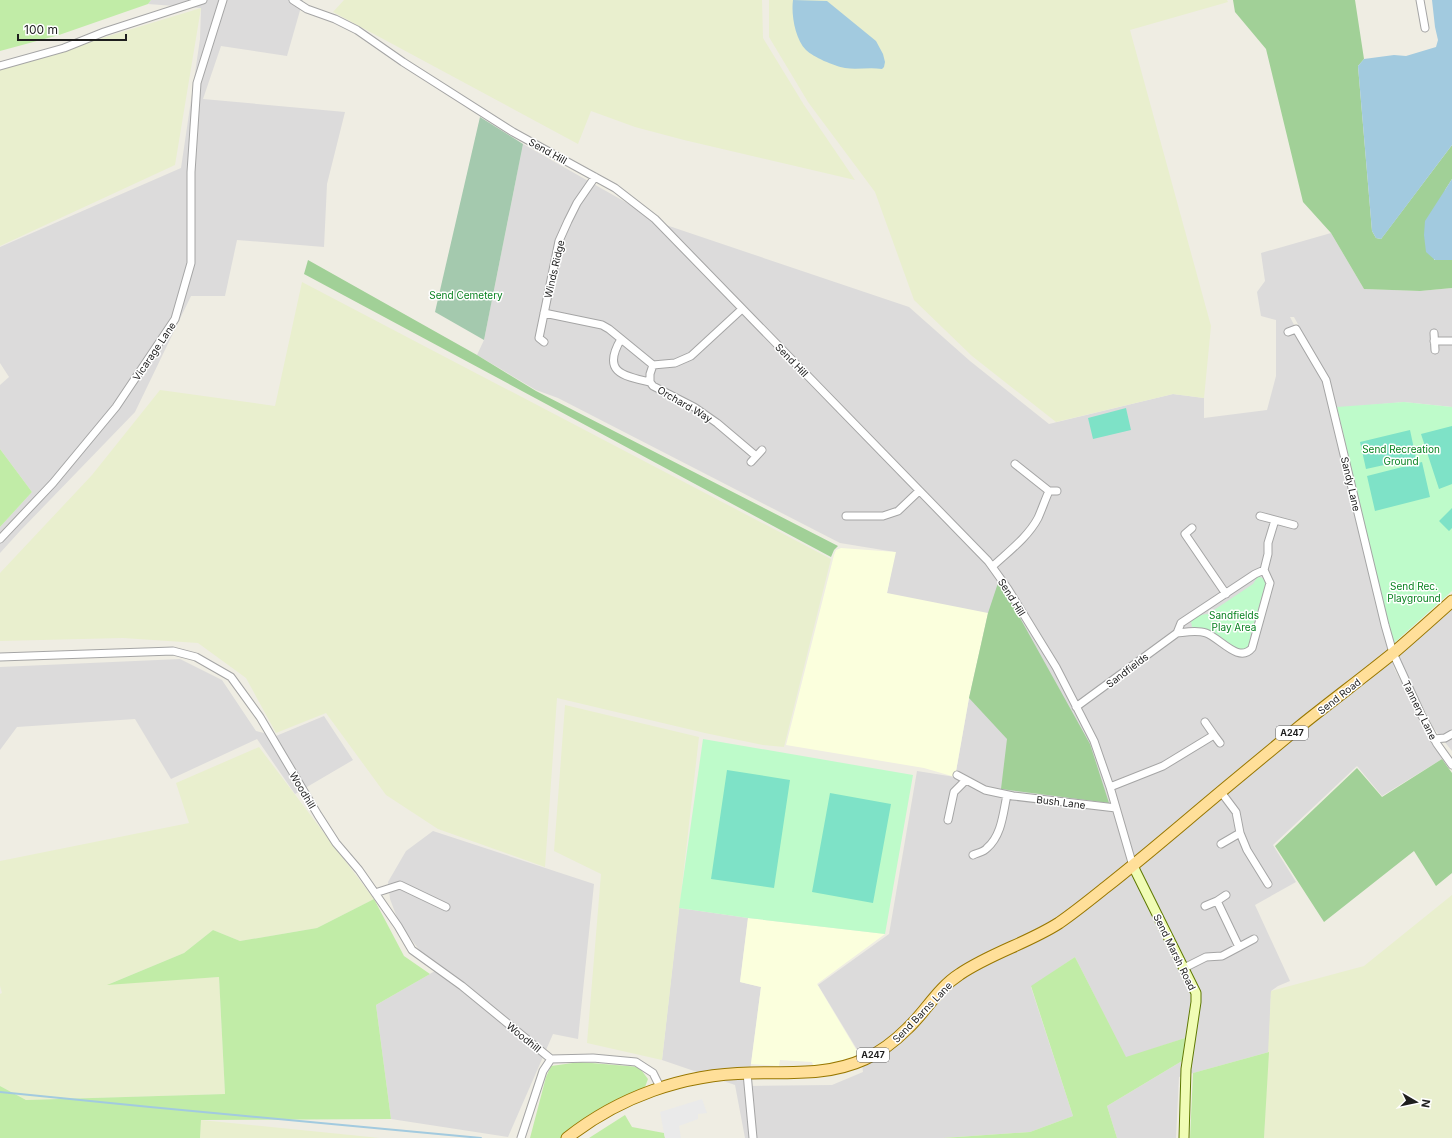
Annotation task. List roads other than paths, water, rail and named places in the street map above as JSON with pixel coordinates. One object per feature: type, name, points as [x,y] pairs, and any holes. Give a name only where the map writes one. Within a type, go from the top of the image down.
[{"type":"main road","name":"Send Road","points":[[1133,866],[1299,727],[1393,653],[1452,601]]},
{"type":"main road","name":"Send Marsh Road","points":[[1133,866],[1196,993],[1186,1069],[1184,1138]]},
{"type":"main road","name":"Send Barns Lane","points":[[567,1138],[608,1110],[633,1097],[660,1087],[710,1076],[747,1073],[824,1072],[866,1059],[889,1045],[910,1027],[938,992],[958,974],[1037,936],[1061,922],[1133,866]]},
{"type":"street","points":[[0,66],[64,48],[104,32],[203,0]]},
{"type":"street","name":"Vicarage Lane","points":[[0,539],[53,483],[116,407],[175,319],[191,263],[191,172],[197,83],[223,0]]},
{"type":"street","name":"Send Hill","points":[[293,0],[307,9],[335,19],[358,30],[403,62],[513,132],[615,188],[655,219],[919,491],[995,564],[1056,667],[1094,740],[1110,787],[1133,866]]},
{"type":"street","points":[[1420,0],[1425,28]]},
{"type":"street","name":"Winds Ridge","points":[[544,342],[539,338],[559,241],[577,204],[595,177]]},
{"type":"street","points":[[544,313],[602,325],[609,328],[653,365],[675,363],[691,356],[742,309]]},
{"type":"street","name":"Sandy Lane","points":[[1288,332],[1296,329],[1326,380],[1393,653]]},
{"type":"street","points":[[1434,334],[1435,350]]},
{"type":"street","name":"Orchard Way","points":[[621,339],[614,352],[612,362],[618,371],[633,378],[650,382],[661,390],[694,407],[717,423],[756,456]]},
{"type":"street","points":[[1434,341],[1452,341]]},
{"type":"street","name":"Orchard Way","points":[[650,382],[650,374],[653,365]]},
{"type":"street","points":[[750,462],[762,450]]},
{"type":"street","points":[[1015,464],[1049,491],[1057,491]]},
{"type":"street","points":[[846,516],[874,517],[891,514],[898,511],[919,491]]},
{"type":"street","points":[[995,564],[1030,530],[1038,519],[1049,491]]},
{"type":"street","points":[[1260,516],[1294,525]]},
{"type":"street","points":[[1178,633],[1193,631],[1206,633],[1213,636],[1237,653],[1243,654],[1249,652],[1252,648],[1270,583],[1264,570],[1268,554],[1268,543],[1275,520]]},
{"type":"street","points":[[1192,528],[1182,536],[1226,594]]},
{"type":"street","points":[[995,564],[1006,563]]},
{"type":"street","name":"Sandfields","points":[[1076,707],[1178,633],[1181,624],[1255,574],[1264,570]]},
{"type":"street","name":"Woodhill","points":[[0,657],[173,651],[196,657],[232,677],[260,717],[336,843],[359,870],[398,926],[412,950],[462,986],[551,1059]]},
{"type":"street","name":"Tannery Lane","points":[[1393,653],[1434,739],[1452,765]]},
{"type":"street","points":[[1204,722],[1220,743]]},
{"type":"street","points":[[1434,739],[1444,738],[1452,734]]},
{"type":"street","points":[[1110,787],[1163,766],[1214,735]]},
{"type":"street","name":"Bush Lane","points":[[957,775],[985,790],[1007,795],[1116,808]]},
{"type":"street","points":[[948,820],[954,792],[966,780]]},
{"type":"street","points":[[1221,792],[1236,812],[1240,833],[1247,850],[1268,884]]},
{"type":"street","points":[[973,855],[986,849],[996,837],[1002,820],[1007,795]]},
{"type":"street","points":[[1221,844],[1240,833]]},
{"type":"street","points":[[375,893],[400,885],[446,908]]},
{"type":"street","points":[[1205,906],[1217,901],[1226,894]]},
{"type":"street","points":[[1217,901],[1239,947]]},
{"type":"street","points":[[1184,968],[1206,957],[1222,956],[1254,939]]},
{"type":"street","points":[[1222,956],[1222,964]]},
{"type":"street","points":[[521,1138],[543,1071],[551,1059],[594,1058],[636,1062],[652,1073],[660,1087]]},
{"type":"street","points":[[747,1073],[753,1138]]},
{"type":"water","points":[[793,0],[827,1],[876,41],[883,54],[885,62],[884,67],[882,69],[845,68],[824,61],[809,53],[799,40],[793,19]]},
{"type":"water","points":[[1432,0],[1452,0],[1452,145],[1381,239],[1376,238],[1372,231],[1358,66],[1364,59],[1394,55],[1406,56],[1436,47],[1438,40]]},
{"type":"water","points":[[1452,179],[1452,260],[1435,260],[1426,252],[1424,235],[1425,221]]},
{"type":"waterway","points":[[0,1092],[481,1138]]},
{"type":"park label","name":"Send Cemetery","points":[[466,295]]},
{"type":"park label","name":"Send Recreation Ground","points":[[1401,454]]},
{"type":"park label","name":"Send Rec. Playground","points":[[1414,592]]},
{"type":"park label","name":"Sandfields Play Area","points":[[1234,620]]}]
